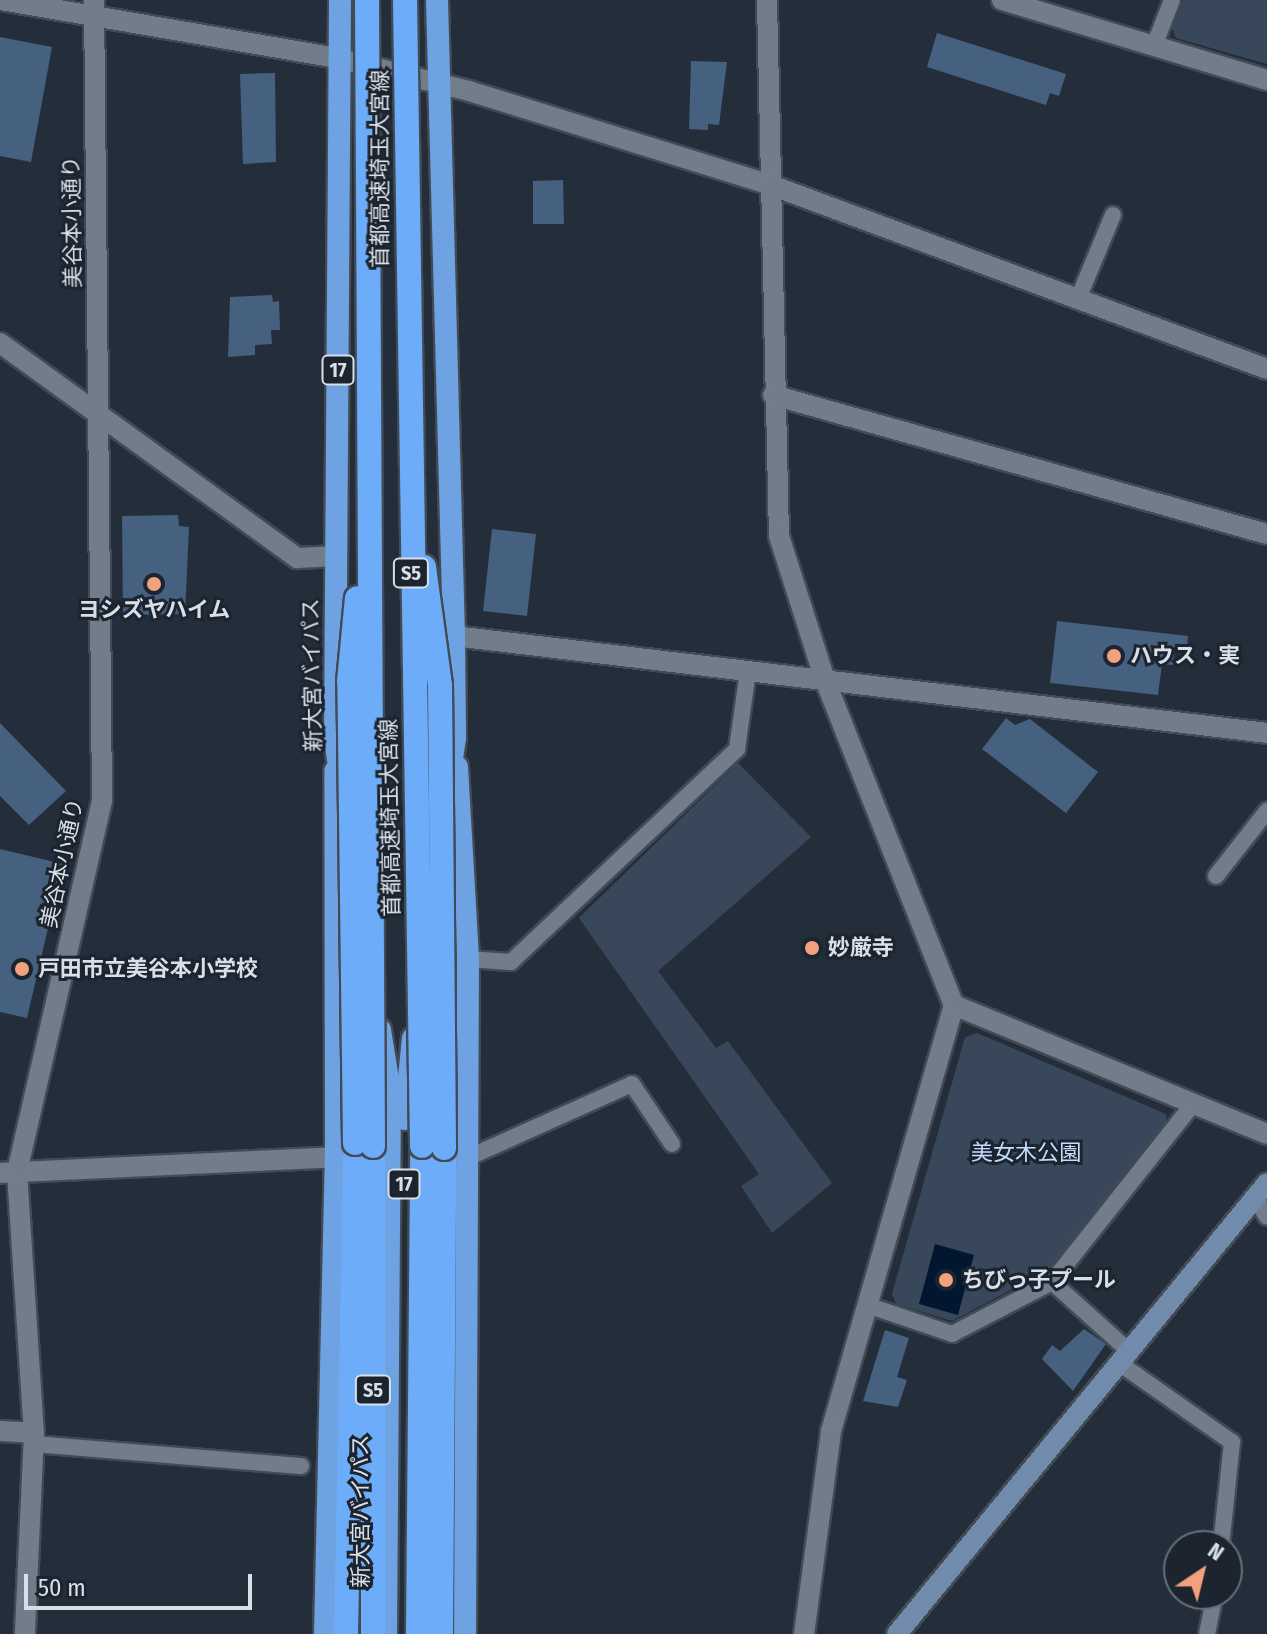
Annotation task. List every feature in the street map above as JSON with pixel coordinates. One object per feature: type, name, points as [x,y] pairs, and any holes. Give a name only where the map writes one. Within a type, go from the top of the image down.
[{"type":"highway","name":"新大宮バイパス","points":[[340,0],[335,740],[390,1092],[386,1634]]},
{"type":"highway","name":"首都高速埼玉大宮線","points":[[367,0],[373,1634]]},
{"type":"highway","name":"首都高速埼玉大宮線","points":[[405,0],[408,446],[422,1146],[418,1634]]},
{"type":"highway","name":"新大宮バイパス","points":[[400,1634],[405,1093],[455,738],[437,0]]},
{"type":"highway","points":[[346,1634],[355,1143],[349,682],[370,442]]},
{"type":"highway","points":[[408,446],[440,685],[444,1148],[441,1634]]},
{"type":"highway","name":"17","points":[[455,738],[468,959],[465,1634]]},
{"type":"highway","name":"17","points":[[325,1634],[336,1157],[335,740]]},
{"type":"main road","points":[[897,1634],[1261,1190]]},
{"type":"street","points":[[1,0],[94,9],[341,59],[438,83],[768,184],[1267,369]]},
{"type":"street","points":[[767,0],[768,184],[779,536],[825,680],[954,1005],[831,1432],[804,1634]]},
{"type":"street","points":[[1002,0],[1267,80]]},
{"type":"street","name":"美谷本小通り","points":[[25,1634],[34,1439],[9,1173],[102,801],[94,9]]},
{"type":"street","points":[[0,343],[297,558],[337,556]]},
{"type":"street","points":[[773,395],[1267,534]]},
{"type":"street","points":[[454,636],[1267,733]]},
{"type":"street","points":[[954,1005],[1267,1134]]},
{"type":"street","points":[[9,1173],[336,1157]]},
{"type":"street","points":[[0,1431],[34,1439]]},
{"type":"lane","points":[[1154,46],[1172,0]]},
{"type":"lane","points":[[1078,299],[1113,215]]},
{"type":"lane","points":[[468,959],[511,962],[737,749],[748,671]]},
{"type":"lane","points":[[1216,876],[1267,811]]},
{"type":"lane","points":[[465,1159],[632,1084],[672,1144]]},
{"type":"lane","points":[[867,1305],[952,1334],[1052,1282],[1193,1104]]},
{"type":"lane","points":[[1261,1190],[1267,1217]]},
{"type":"lane","points":[[1052,1282],[1124,1357],[1232,1442],[1223,1530]]},
{"type":"lane","points":[[34,1439],[301,1466]]},
{"type":"lane","points":[[1207,1634],[1212,1610]]},
{"type":"green space","points":[[1183,0],[1267,0],[1267,64],[1176,38],[1172,28]]},
{"type":"green space","points":[[738,763],[811,837],[658,971],[716,1048],[728,1041],[832,1183],[772,1233],[741,1186],[759,1174],[579,918]]},
{"type":"green space","name":"美女木公園","points":[[977,1033],[1166,1114],[1167,1124],[1049,1270],[952,1321],[896,1304],[892,1294],[965,1037]]},
{"type":"shaded area","name":"ちびっ子プール","points":[[935,1244],[974,1255],[958,1315],[919,1304]]},
{"type":"building","points":[[937,33],[1066,74],[1059,96],[1050,93],[1046,105],[927,67]]},
{"type":"building","points":[[0,37],[52,47],[31,162],[0,156]]},
{"type":"building","points":[[691,61],[727,62],[719,125],[708,124],[708,130],[689,129]]},
{"type":"building","points":[[275,73],[276,162],[243,164],[240,74]]},
{"type":"building","points":[[563,180],[564,224],[533,224],[533,181]]},
{"type":"building","points":[[272,295],[273,302],[279,301],[280,330],[271,330],[272,344],[255,345],[255,355],[228,357],[230,297]]},
{"type":"building","name":"ヨシズヤハイム","points":[[178,515],[179,526],[189,527],[185,614],[123,615],[122,516]]},
{"type":"building","points":[[492,529],[536,534],[527,616],[483,611]]},
{"type":"building","name":"ハウス・実","points":[[1057,621],[1188,636],[1187,648],[1175,646],[1173,665],[1162,664],[1158,695],[1050,683]]},
{"type":"building","points":[[1006,718],[1015,725],[1030,719],[1098,772],[1066,813],[982,749]]},
{"type":"building","points":[[0,723],[66,791],[29,825],[0,796]]},
{"type":"building","points":[[0,849],[63,864],[27,1018],[0,1012]]},
{"type":"building","points":[[1084,1329],[1106,1344],[1073,1391],[1042,1359],[1052,1345],[1060,1351]]},
{"type":"building","points":[[885,1330],[909,1338],[897,1377],[907,1380],[898,1407],[863,1401]]},
{"type":"place","name":"ヨシズヤハイム","points":[[154,584]]},
{"type":"place","name":"ハウス・実","points":[[1114,656]]},
{"type":"place","name":"妙厳寺","points":[[812,948]]},
{"type":"place","name":"戸田市立美谷本小学校","points":[[22,969]]},
{"type":"place","name":"ちびっ子プール","points":[[946,1280]]}]
